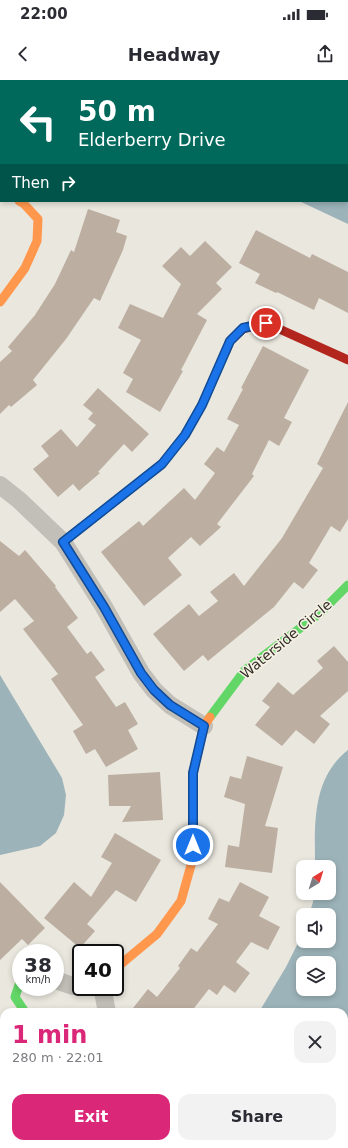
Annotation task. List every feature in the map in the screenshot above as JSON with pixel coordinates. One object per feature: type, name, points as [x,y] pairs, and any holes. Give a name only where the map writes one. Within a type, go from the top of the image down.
[{"type":"street","points":[[0,302],[25,268],[37,241],[38,219],[21,202]]},
{"type":"street","points":[[63,542],[162,464],[185,435],[202,405],[230,341],[243,328],[266,323],[348,360]]},
{"type":"street","points":[[0,485],[19,500],[63,542],[104,607],[141,673],[154,690],[170,705],[204,726]]},
{"type":"street","name":"Waterside Circle","points":[[124,962],[157,934],[182,901],[193,858],[193,773],[204,726],[223,698],[245,670],[320,613],[348,585]]},
{"type":"street","points":[[15,996],[22,1008]]},
{"type":"street","points":[[104,996],[106,1008]]},
{"type":"water","points":[[301,202],[348,202],[348,224]]},
{"type":"water","points":[[0,675],[62,778],[66,795],[64,815],[56,833],[40,846],[0,855]]},
{"type":"water","points":[[348,750],[348,1008],[261,1008],[296,947],[336,948],[336,908],[311,908],[313,900],[336,900],[336,860],[315,860],[316,820],[321,789],[327,775],[336,762]]},
{"type":"building","points":[[88,209],[120,220],[116,232],[127,236],[123,250],[100,301],[94,298],[66,339],[33,380],[37,385],[11,407],[9,405],[0,414],[0,362],[12,351],[8,347],[35,315],[55,284],[71,250],[74,252]]},
{"type":"building","points":[[256,230],[310,258],[312,254],[348,272],[348,313],[319,298],[314,310],[255,283],[260,274],[239,263]]},
{"type":"building","points":[[205,241],[232,267],[216,283],[222,289],[197,314],[207,320],[181,370],[183,371],[160,412],[126,392],[133,379],[123,373],[141,340],[118,328],[130,304],[163,318],[181,284],[162,266],[181,247],[190,256]]},
{"type":"building","points":[[263,346],[309,370],[284,418],[292,422],[279,446],[269,440],[252,474],[254,476],[217,524],[221,527],[200,546],[191,537],[168,558],[182,575],[144,606],[101,552],[139,521],[143,526],[184,488],[195,500],[215,473],[204,464],[217,447],[224,452],[239,425],[227,419]]},
{"type":"building","points":[[98,388],[149,434],[132,452],[124,444],[98,472],[100,473],[79,491],[73,484],[58,497],[33,469],[49,456],[41,446],[61,429],[77,447],[96,425],[88,419],[93,413],[83,405]]},
{"type":"building","points":[[348,402],[348,519],[340,532],[331,526],[309,563],[318,570],[303,589],[294,582],[274,607],[208,661],[203,655],[184,671],[153,634],[189,604],[199,616],[218,601],[210,592],[234,573],[244,586],[282,538],[323,468],[317,464]]},
{"type":"building","points":[[0,541],[19,556],[25,550],[56,586],[55,587],[78,618],[67,627],[87,654],[91,651],[105,670],[95,677],[116,707],[125,702],[138,724],[128,730],[138,749],[106,767],[95,749],[86,754],[73,731],[83,725],[51,679],[58,674],[23,629],[34,621],[15,599],[0,612]]},
{"type":"building","points":[[334,646],[348,662],[348,691],[320,716],[330,724],[314,744],[296,730],[282,746],[255,725],[270,707],[262,701],[278,682],[293,695],[323,668],[317,661]]},
{"type":"building","points":[[247,756],[283,767],[265,826],[278,828],[272,873],[225,867],[228,845],[239,847],[245,804],[224,797],[230,776],[241,779]]},
{"type":"building","points":[[160,772],[163,820],[122,822],[131,806],[109,806],[108,775]]},
{"type":"building","points":[[115,833],[161,860],[136,902],[116,890],[87,924],[95,931],[84,944],[75,944],[44,918],[74,882],[91,897],[112,863],[101,857]]},
{"type":"building","points":[[0,882],[45,928],[29,944],[22,939],[17,944],[12,944],[12,949],[0,960]]},
{"type":"building","points":[[240,882],[269,897],[259,916],[280,927],[268,950],[251,942],[236,962],[250,973],[235,993],[224,985],[217,995],[209,989],[194,1008],[133,1008],[148,989],[157,997],[180,968],[178,966],[191,948],[197,952],[218,924],[208,919],[219,898],[229,902]]},
{"type":"traffic: fast","points":[[63,542],[162,464],[185,435],[202,405],[226,351]]},
{"type":"traffic: fast","points":[[210,717],[245,670],[320,613],[348,585]]},
{"type":"traffic: fast","points":[[15,996],[22,1008]]},
{"type":"traffic: slow","points":[[0,302],[25,268],[37,241],[38,219],[21,202]]},
{"type":"traffic: slow","points":[[124,962],[157,934],[181,901],[193,858],[193,773],[204,726],[210,717]]},
{"type":"traffic: jam","points":[[226,351],[230,341],[243,329],[266,323],[348,360]]},
{"type":"route","points":[[193,845],[193,773],[204,726],[170,705],[154,690],[141,673],[104,607],[63,542],[162,464],[185,435],[202,405],[230,341],[243,328],[266,323]]}]
